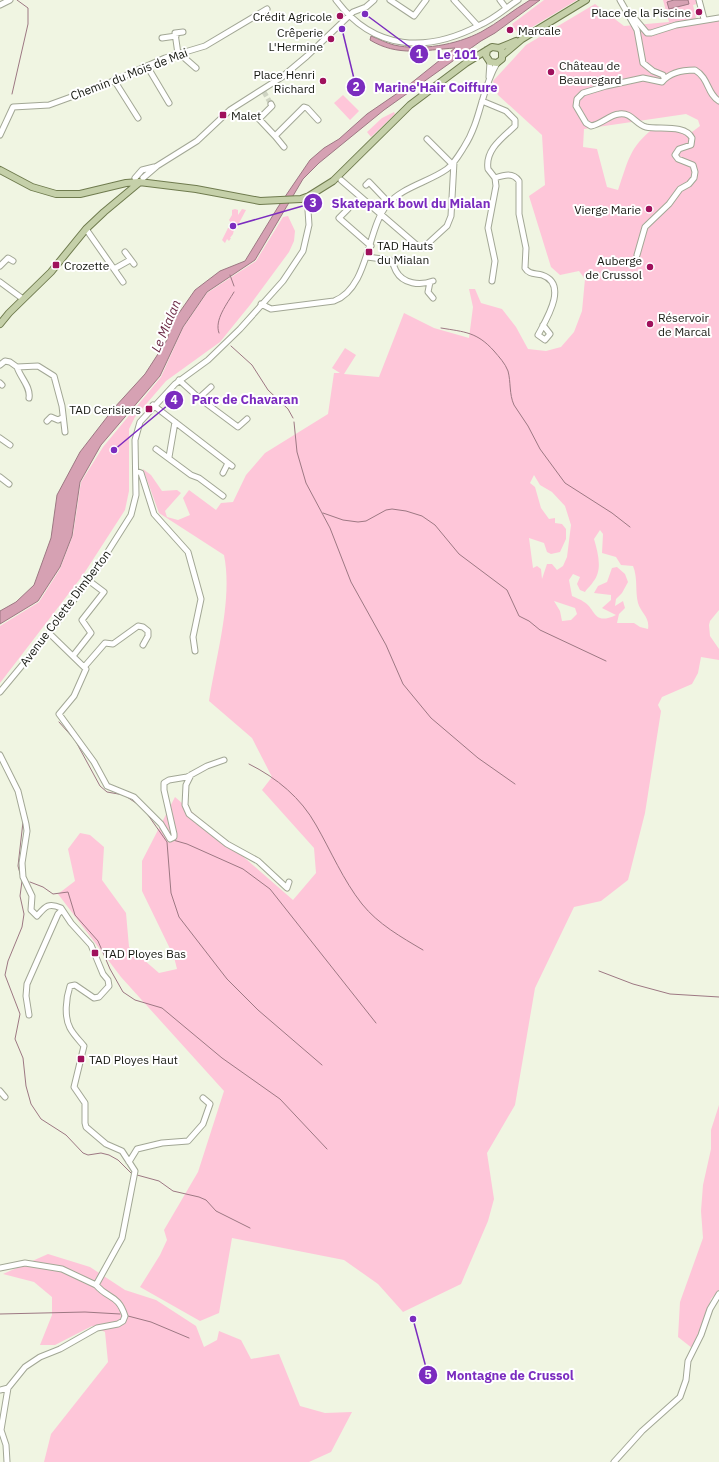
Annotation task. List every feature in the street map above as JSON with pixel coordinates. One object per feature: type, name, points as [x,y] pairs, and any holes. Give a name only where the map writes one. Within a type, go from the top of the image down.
[{"type":"main road","points":[[466,64],[488,60],[497,63],[502,59],[503,55],[522,39],[586,0]]},
{"type":"main road","points":[[0,170],[26,185],[48,192],[72,194],[93,191],[120,180],[137,180],[271,202],[300,199],[309,196],[333,181],[345,171],[410,105],[466,64],[492,47],[499,48],[522,39]]},
{"type":"main road","points":[[499,48],[503,55]]},
{"type":"main road","points":[[488,50],[488,60]]},
{"type":"main road","points":[[0,324],[50,272],[86,229],[128,191],[137,180]]},
{"type":"street","points":[[0,5],[10,0]]},
{"type":"street","points":[[336,0],[350,15],[378,35],[406,44],[436,42],[478,26],[518,0]]},
{"type":"street","points":[[137,180],[142,170],[157,166],[197,141],[230,110],[264,91],[297,65],[350,15],[374,0]]},
{"type":"street","points":[[394,2],[414,16],[426,0]]},
{"type":"street","points":[[454,0],[478,26]]},
{"type":"street","points":[[500,0],[506,8]]},
{"type":"street","points":[[620,0],[636,30],[643,63],[653,71],[663,75],[664,78]]},
{"type":"street","points":[[699,0],[704,19]]},
{"type":"street","name":"Chemin du Mois de Mai","points":[[0,136],[13,107],[49,105],[147,66],[205,46],[267,9]]},
{"type":"street","points":[[627,13],[631,14],[647,33],[651,34],[676,25],[704,19],[719,18]]},
{"type":"street","points":[[182,32],[175,33],[179,54],[196,68]]},
{"type":"street","points":[[162,38],[176,36]]},
{"type":"street","points":[[488,60],[489,78]]},
{"type":"street","points":[[261,304],[271,309],[334,301],[343,297],[352,286],[367,257],[381,215],[389,203],[415,186],[445,170],[453,163],[473,132],[489,78],[497,63]]},
{"type":"street","points":[[147,66],[169,103]]},
{"type":"street","points":[[637,255],[646,227],[670,204],[680,189],[689,184],[694,178],[695,172],[693,165],[678,159],[675,155],[676,151],[691,145],[692,138],[689,134],[680,130],[643,126],[627,114],[615,115],[603,123],[591,126],[585,121],[576,104],[580,96],[594,88],[643,78],[659,82],[673,73],[695,70],[702,74],[712,96],[719,101]]},
{"type":"street","points":[[114,80],[138,118]]},
{"type":"street","points":[[482,101],[506,111],[515,120],[515,126],[495,146],[488,157],[488,169],[495,178],[496,186],[488,228],[495,261],[492,281]]},
{"type":"street","points":[[271,104],[272,106],[259,119],[284,147]]},
{"type":"street","points":[[274,136],[304,108],[307,108],[318,120]]},
{"type":"street","points":[[341,180],[420,248],[429,244],[446,226],[451,216],[453,163],[428,139]]},
{"type":"street","points":[[495,178],[508,174],[514,175],[519,181],[519,214],[526,248],[525,268],[531,273],[542,275],[550,279],[553,286],[555,299],[538,335],[545,340],[550,334],[543,326]]},
{"type":"street","points":[[366,185],[368,182],[389,203]]},
{"type":"street","name":"Avenue Colette Dimberton","points":[[0,692],[49,633],[88,580],[131,514],[136,495],[135,440],[137,427],[153,405],[179,380],[208,360],[240,329],[283,281],[303,251],[309,225],[309,196]]},
{"type":"street","points":[[300,199],[308,210]]},
{"type":"street","points":[[348,209],[339,218],[371,246]]},
{"type":"street","points":[[86,229],[123,282]]},
{"type":"street","points":[[114,269],[132,262],[125,252]]},
{"type":"street","points":[[367,257],[390,260],[401,277],[408,282],[431,282],[428,292],[433,298]]},
{"type":"street","points":[[0,266],[8,258],[13,261]]},
{"type":"street","points":[[0,282],[23,299]]},
{"type":"street","points":[[0,365],[5,362],[10,362],[18,367],[38,366],[54,376],[62,406],[62,418],[65,432]]},
{"type":"street","points":[[18,367],[19,374],[30,394],[30,398]]},
{"type":"street","points":[[179,380],[199,398],[238,427],[247,419]]},
{"type":"street","points":[[199,398],[212,387]]},
{"type":"street","points":[[153,405],[230,464],[223,472]]},
{"type":"street","points":[[47,421],[51,417],[58,420],[62,418]]},
{"type":"street","points":[[168,457],[175,422]]},
{"type":"street","points":[[0,438],[10,445]]},
{"type":"street","points":[[156,449],[191,475],[199,478],[224,496]]},
{"type":"street","points":[[136,471],[141,472],[154,514],[188,552],[201,599],[193,637],[195,651]]},
{"type":"street","points":[[0,477],[9,484]]},
{"type":"street","points":[[73,656],[91,632],[82,620],[104,592],[88,580]]},
{"type":"street","points":[[143,645],[148,636],[148,632],[143,627],[138,626],[113,644],[105,643],[85,666],[84,674],[74,696],[59,714],[94,762],[107,786],[134,797],[161,824],[170,839],[174,837],[174,834],[164,790],[164,783],[169,780],[187,777],[224,760]]},
{"type":"street","points":[[49,633],[85,666]]},
{"type":"street","points":[[0,755],[18,791],[26,824],[27,831],[22,863],[23,877],[32,896],[31,910],[37,916],[43,908],[47,906],[59,907],[91,945],[103,974],[108,980],[109,986],[99,997],[94,998],[75,985],[70,986],[67,1002],[69,1027],[84,1046],[74,1087],[85,1103],[86,1127],[106,1144],[122,1150],[135,1171],[122,1238],[96,1285]]},
{"type":"street","points":[[192,774],[186,785],[185,805],[189,814],[227,844],[258,861],[287,888],[289,882]]},
{"type":"street","points":[[29,1015],[26,996],[27,984],[58,914],[62,910]]},
{"type":"street","points":[[0,1091],[5,1097]]},
{"type":"street","points":[[129,1162],[137,1149],[162,1143],[188,1141],[203,1124],[210,1104],[203,1098]]},
{"type":"street","points":[[0,1268],[25,1262],[62,1269],[96,1285],[103,1294],[113,1296],[117,1300],[125,1316],[123,1321],[118,1324],[97,1328],[60,1349],[40,1357],[25,1367],[8,1388],[1,1430],[6,1445],[7,1462]]},
{"type":"street","points":[[614,1462],[642,1431],[680,1397],[686,1380],[688,1361],[702,1335],[710,1309],[719,1294]]},
{"type":"street","points":[[0,1390],[8,1388]]},
{"type":"shaded area","name":"Le Mialan","points":[[530,0],[540,0],[384,110],[319,163],[303,179],[255,260],[207,292],[183,327],[160,376],[101,445],[80,482],[72,536],[60,567],[38,601],[0,624],[0,611],[16,602],[34,585],[51,538],[57,495],[80,452],[114,408],[145,374],[167,340],[172,323],[195,290],[220,271],[245,261],[278,207],[310,160],[324,148],[339,139],[367,114],[405,88],[455,48],[401,51],[391,49],[370,40],[371,36],[391,44],[404,47],[438,46],[471,37],[481,32]]},
{"type":"shaded area","points":[[544,0],[577,0],[519,35],[512,24]]},
{"type":"shaded area","points":[[663,0],[696,0],[697,4],[693,5],[696,18],[693,20],[719,17],[719,610],[710,621],[709,625],[710,636],[719,649],[719,660],[701,657],[698,673],[692,684],[662,697],[658,705],[661,711],[645,813],[628,880],[601,901],[574,907],[535,988],[515,1105],[487,1153],[494,1199],[488,1221],[461,1284],[403,1312],[378,1284],[344,1260],[232,1238],[219,1313],[200,1321],[140,1287],[160,1255],[167,1240],[164,1230],[198,1172],[224,1091],[121,977],[58,894],[75,881],[68,849],[80,833],[90,835],[104,847],[102,880],[126,913],[129,947],[159,973],[177,969],[174,957],[142,891],[142,861],[175,797],[293,900],[316,873],[314,848],[262,790],[272,777],[252,738],[209,701],[225,609],[226,572],[224,555],[159,513],[143,469],[151,475],[162,491],[177,490],[181,493],[165,511],[167,517],[178,520],[190,515],[183,498],[189,490],[216,510],[221,503],[233,502],[246,475],[265,453],[328,414],[334,373],[340,373],[332,368],[345,348],[356,355],[344,374],[379,377],[404,313],[434,328],[469,338],[473,307],[469,289],[475,289],[481,303],[502,309],[516,327],[528,349],[546,351],[561,347],[574,332],[582,311],[585,279],[579,271],[560,275],[551,267],[529,196],[545,185],[542,135],[498,95],[493,81],[526,45],[595,4],[624,26],[669,22]],"holes":[[[686,114],[698,120],[700,126],[692,132],[654,128],[639,142],[634,149],[627,163],[618,190],[607,187],[597,149],[583,147],[584,129]],[[534,475],[540,485],[552,492],[565,506],[571,525],[567,557],[563,566],[557,570],[552,564],[547,564],[542,579],[541,569],[537,566],[533,568],[529,538],[544,543],[547,552],[551,554],[560,552],[566,539],[566,529],[562,524],[555,523],[555,518],[549,519],[541,508],[535,487],[530,483]],[[600,530],[603,534],[602,553],[616,557],[621,565],[633,566],[638,603],[647,618],[648,629],[640,627],[634,623],[617,623],[619,614],[625,608],[623,601],[615,606],[616,599],[622,593],[628,582],[625,574],[617,567],[612,568],[607,582],[598,586],[594,593],[611,595],[611,600],[602,608],[616,615],[609,618],[599,618],[588,605],[572,596],[569,580],[573,574],[580,577],[577,584],[580,590],[585,592],[591,585],[598,572],[599,561],[594,539]],[[554,601],[575,608],[577,614],[571,620],[562,621],[560,611]]]},
{"type":"shaded area","points":[[674,0],[688,0],[689,4],[669,9],[667,2]]},
{"type":"shaded area","points":[[343,95],[359,111],[350,120],[334,103]]},
{"type":"shaded area","points":[[394,112],[395,114],[371,137],[367,132],[382,118]]},
{"type":"shaded area","points":[[242,209],[246,210],[238,225],[235,225],[231,238],[229,241],[227,239],[225,243],[222,240],[228,228],[230,228],[232,224],[229,220],[232,215],[232,210],[238,210],[238,215]]},
{"type":"shaded area","points":[[288,216],[295,231],[294,241],[289,252],[250,305],[220,342],[166,381],[135,417],[129,429],[129,491],[125,510],[83,575],[0,683],[0,626],[39,602],[60,569],[73,535],[81,482],[103,447],[161,377],[183,328],[207,293],[256,261],[283,217]]},
{"type":"shaded area","points":[[719,1105],[719,1290],[711,1299],[701,1331],[692,1348],[678,1337],[680,1302],[703,1238],[701,1211],[703,1185],[711,1149],[711,1130]]},
{"type":"shaded area","points":[[48,1254],[90,1267],[125,1290],[156,1300],[196,1326],[204,1347],[217,1340],[219,1331],[241,1340],[251,1359],[279,1354],[300,1406],[325,1413],[352,1412],[331,1452],[309,1462],[44,1462],[51,1434],[108,1362],[105,1332],[92,1326],[55,1345],[40,1345],[52,1315],[52,1297],[34,1282],[3,1274]]},
{"type":"waterway","points":[[12,94],[28,24],[28,8],[17,0]]},
{"type":"waterway","points":[[230,275],[234,286]]},
{"type":"waterway","points":[[219,333],[218,323],[220,317],[234,292]]},
{"type":"waterway","points":[[441,328],[464,332],[476,336],[494,351],[504,363],[508,371],[511,397],[514,405],[528,426],[540,449],[565,483],[612,513],[630,527]]},
{"type":"waterway","points":[[231,346],[252,365],[268,390],[288,409],[293,418]]},
{"type":"waterway","points":[[294,422],[297,452],[306,483],[330,528],[351,582],[386,645],[403,684],[431,718],[478,758],[515,784]]},
{"type":"waterway","points":[[323,513],[343,520],[358,522],[366,521],[386,510],[392,509],[406,511],[422,516],[435,525],[459,554],[507,590],[519,616],[529,621],[540,630],[606,661]]},
{"type":"waterway","points":[[59,722],[75,740],[100,786],[107,792],[124,795],[139,805]]},
{"type":"waterway","points":[[249,764],[279,782],[303,806],[316,825],[355,895],[368,911],[390,930],[423,950]]},
{"type":"waterway","points":[[148,815],[167,842],[171,893],[179,917],[227,979],[258,1010],[322,1065]]},
{"type":"waterway","points":[[23,822],[18,866],[22,881],[20,896],[24,914],[22,927],[8,961],[5,975],[20,1014],[15,1039],[23,1058],[26,1086],[31,1104],[41,1119],[66,1135],[83,1153],[88,1155],[101,1153],[109,1155],[118,1160],[131,1173]]},
{"type":"waterway","points":[[173,840],[187,844],[243,869],[270,889],[376,1023]]},
{"type":"waterway","points":[[30,882],[43,887],[53,894],[68,892],[75,915],[98,941],[110,969],[123,992],[135,1000],[162,1008],[222,1058],[280,1099],[327,1149]]},
{"type":"waterway","points":[[599,971],[633,984],[670,994],[719,997]]},
{"type":"waterway","points":[[137,1175],[159,1181],[173,1191],[206,1200],[216,1211],[250,1228]]},
{"type":"waterway","points":[[0,1314],[85,1312],[120,1314]]},
{"type":"waterway","points":[[128,1316],[151,1322],[189,1338]]},
{"type":"tunnel","points":[[264,92],[271,104]]},
{"type":"place","name":"Place de la Piscine","points":[[699,12]]},
{"type":"place","name":"Le 101","points":[[365,14]]},
{"type":"place","name":"Crédit Agricole","points":[[340,16]]},
{"type":"place","name":"Marine'Hair Coiffure","points":[[342,29]]},
{"type":"place","name":"Marcale","points":[[510,30]]},
{"type":"place","name":"Crêperie L'Hermine","points":[[331,39]]},
{"type":"place","name":"Château de Beauregard","points":[[551,72]]},
{"type":"place","name":"Place Henri Richard","points":[[323,81]]},
{"type":"place","name":"Malet","points":[[223,115]]},
{"type":"place","name":"Vierge Marie","points":[[649,209]]},
{"type":"place","name":"Skatepark bowl du Mialan","points":[[233,226]]},
{"type":"place","name":"TAD Hauts du Mialan","points":[[369,252]]},
{"type":"place","name":"Crozette","points":[[56,265]]},
{"type":"place","name":"Auberge de Crussol","points":[[650,267]]},
{"type":"place","name":"Réservoir de Marcal","points":[[650,324]]},
{"type":"place","name":"TAD Cerisiers","points":[[149,409]]},
{"type":"place","name":"Parc de Chavaran","points":[[114,450]]},
{"type":"place","name":"TAD Ployes Bas","points":[[95,953]]},
{"type":"place","name":"TAD Ployes Haut","points":[[81,1059]]},
{"type":"place","name":"Montagne de Crussol","points":[[413,1319]]}]
